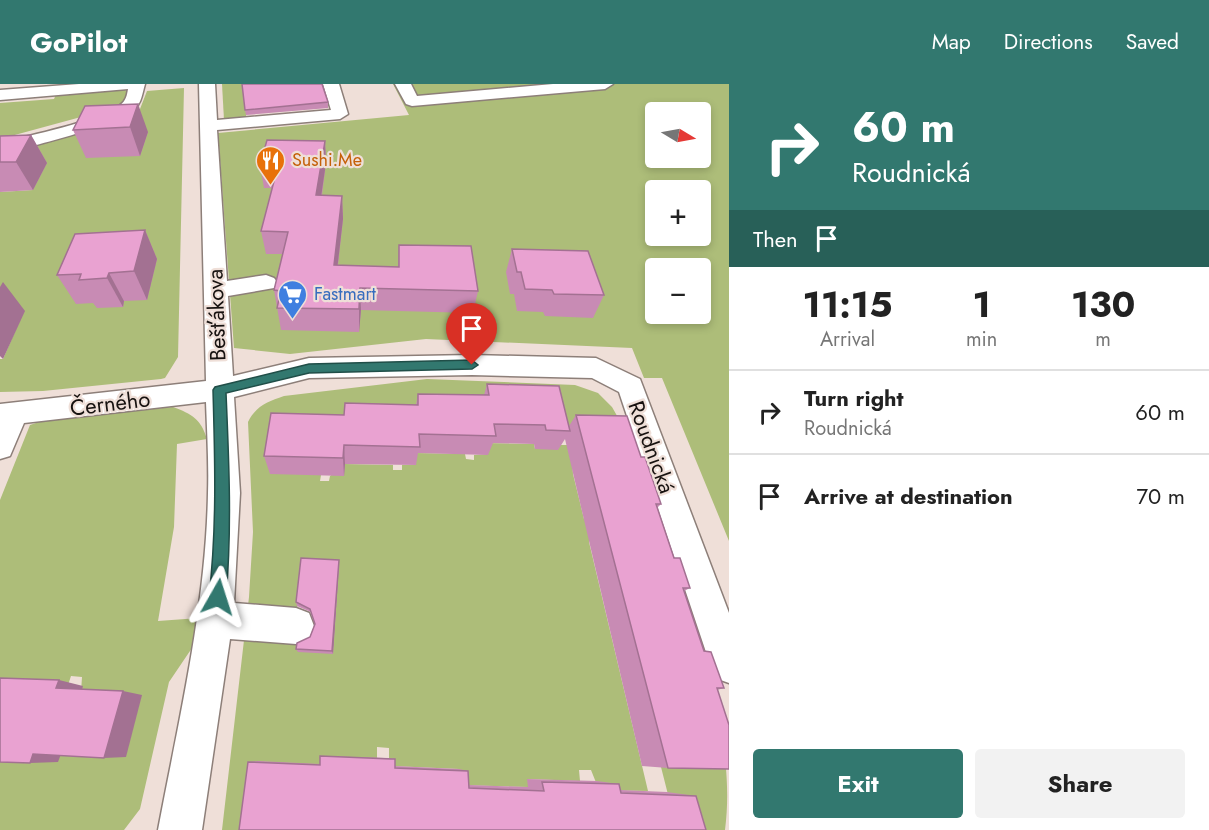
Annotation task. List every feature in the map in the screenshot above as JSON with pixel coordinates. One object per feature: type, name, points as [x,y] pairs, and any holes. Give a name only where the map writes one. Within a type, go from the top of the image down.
[{"type":"street","points":[[0,95],[136,84],[133,101],[127,108],[108,118],[0,149]]},
{"type":"street","name":"Bešťákova","points":[[180,830],[215,620],[224,504],[207,84]]},
{"type":"street","points":[[208,126],[340,114],[331,84]]},
{"type":"street","points":[[403,84],[412,101],[605,84]]},
{"type":"street","points":[[215,290],[266,283]]},
{"type":"street","name":"Roudnická","points":[[219,390],[309,368],[472,365],[596,368],[630,386],[729,664]]},
{"type":"street","name":"Černého","points":[[7,415],[219,390]]},
{"type":"street","points":[[0,447],[7,415]]},
{"type":"street","points":[[215,620],[296,626]]},
{"type":"green space","points":[[222,84],[247,84],[246,118],[224,120]]},
{"type":"green space","points":[[393,84],[398,84],[409,103],[611,84],[729,84],[729,541],[662,378],[644,378],[632,348],[426,339],[290,354],[234,348],[218,133],[409,115]]},
{"type":"green space","points":[[410,84],[585,84],[417,98]]},
{"type":"green space","points":[[119,87],[129,92],[125,105],[0,139],[0,103],[54,99],[57,92]]},
{"type":"green space","points":[[184,88],[178,357],[165,378],[161,379],[43,391],[0,392],[0,359],[3,359],[24,311],[0,312],[0,192],[33,190],[0,154],[140,109],[147,91]]},
{"type":"green space","points":[[427,379],[575,385],[598,393],[612,407],[624,428],[723,741],[727,786],[725,830],[677,830],[661,767],[611,436],[439,415],[321,475],[320,481],[329,481],[330,476],[345,464],[393,465],[393,470],[402,470],[402,465],[416,465],[416,453],[465,454],[466,459],[474,460],[474,455],[488,454],[486,443],[534,444],[535,449],[543,445],[571,445],[573,474],[584,519],[589,520],[589,542],[648,791],[599,790],[591,770],[579,770],[580,781],[528,779],[528,787],[460,785],[459,769],[392,766],[389,759],[389,748],[377,747],[377,758],[324,764],[249,830],[222,830],[249,597],[253,532],[248,422],[263,405],[284,396]],"holes":[[[302,563],[339,564],[335,621],[296,620]],[[301,625],[335,627],[298,652]]]},
{"type":"green space","points":[[173,407],[195,418],[207,439],[177,444],[174,527],[158,621],[199,618],[192,648],[169,682],[140,809],[124,830],[0,830],[0,759],[81,692],[82,677],[71,676],[68,685],[0,689],[0,500],[30,425],[45,420]]},
{"type":"building","points":[[242,84],[322,84],[328,102],[245,110]]},
{"type":"building","points":[[138,104],[130,127],[73,130],[85,106]]},
{"type":"building","points":[[31,135],[16,162],[0,162],[0,136]]},
{"type":"building","points":[[267,140],[325,141],[316,195],[342,196],[334,265],[399,267],[399,245],[471,246],[478,291],[360,288],[359,309],[277,308],[281,291],[274,290],[288,232],[261,231],[278,166],[260,165]]},
{"type":"building","points":[[145,230],[134,271],[109,273],[107,278],[79,280],[81,274],[57,275],[75,234]]},
{"type":"building","points":[[512,249],[588,251],[604,295],[554,294],[552,290],[525,289],[521,272],[517,272]]},
{"type":"building","points":[[487,384],[559,386],[570,431],[546,430],[545,425],[494,424],[496,436],[419,434],[420,447],[344,445],[343,458],[264,456],[271,413],[344,415],[345,403],[418,405],[418,394],[489,395]]},
{"type":"building","points":[[576,415],[627,416],[641,457],[645,457],[661,504],[656,504],[674,558],[680,558],[690,588],[683,588],[704,651],[711,652],[724,688],[717,688],[729,725],[729,769],[668,768]]},
{"type":"building","points":[[301,558],[339,560],[332,651],[296,649],[297,643],[310,637],[315,624],[310,609],[296,602]]},
{"type":"building","points":[[0,678],[59,680],[56,688],[123,691],[104,758],[33,754],[30,763],[0,762]]},
{"type":"building","points":[[320,756],[395,759],[395,768],[468,771],[469,788],[544,791],[542,782],[619,784],[621,793],[696,796],[706,830],[239,830],[248,762],[320,765]]},
{"type":"place","name":"Sushi.Me","points":[[271,186]]},
{"type":"place","name":"Fastmart","points":[[293,320]]},
{"type":"route","points":[[218,597],[224,493],[219,390],[309,368],[472,365]]}]
